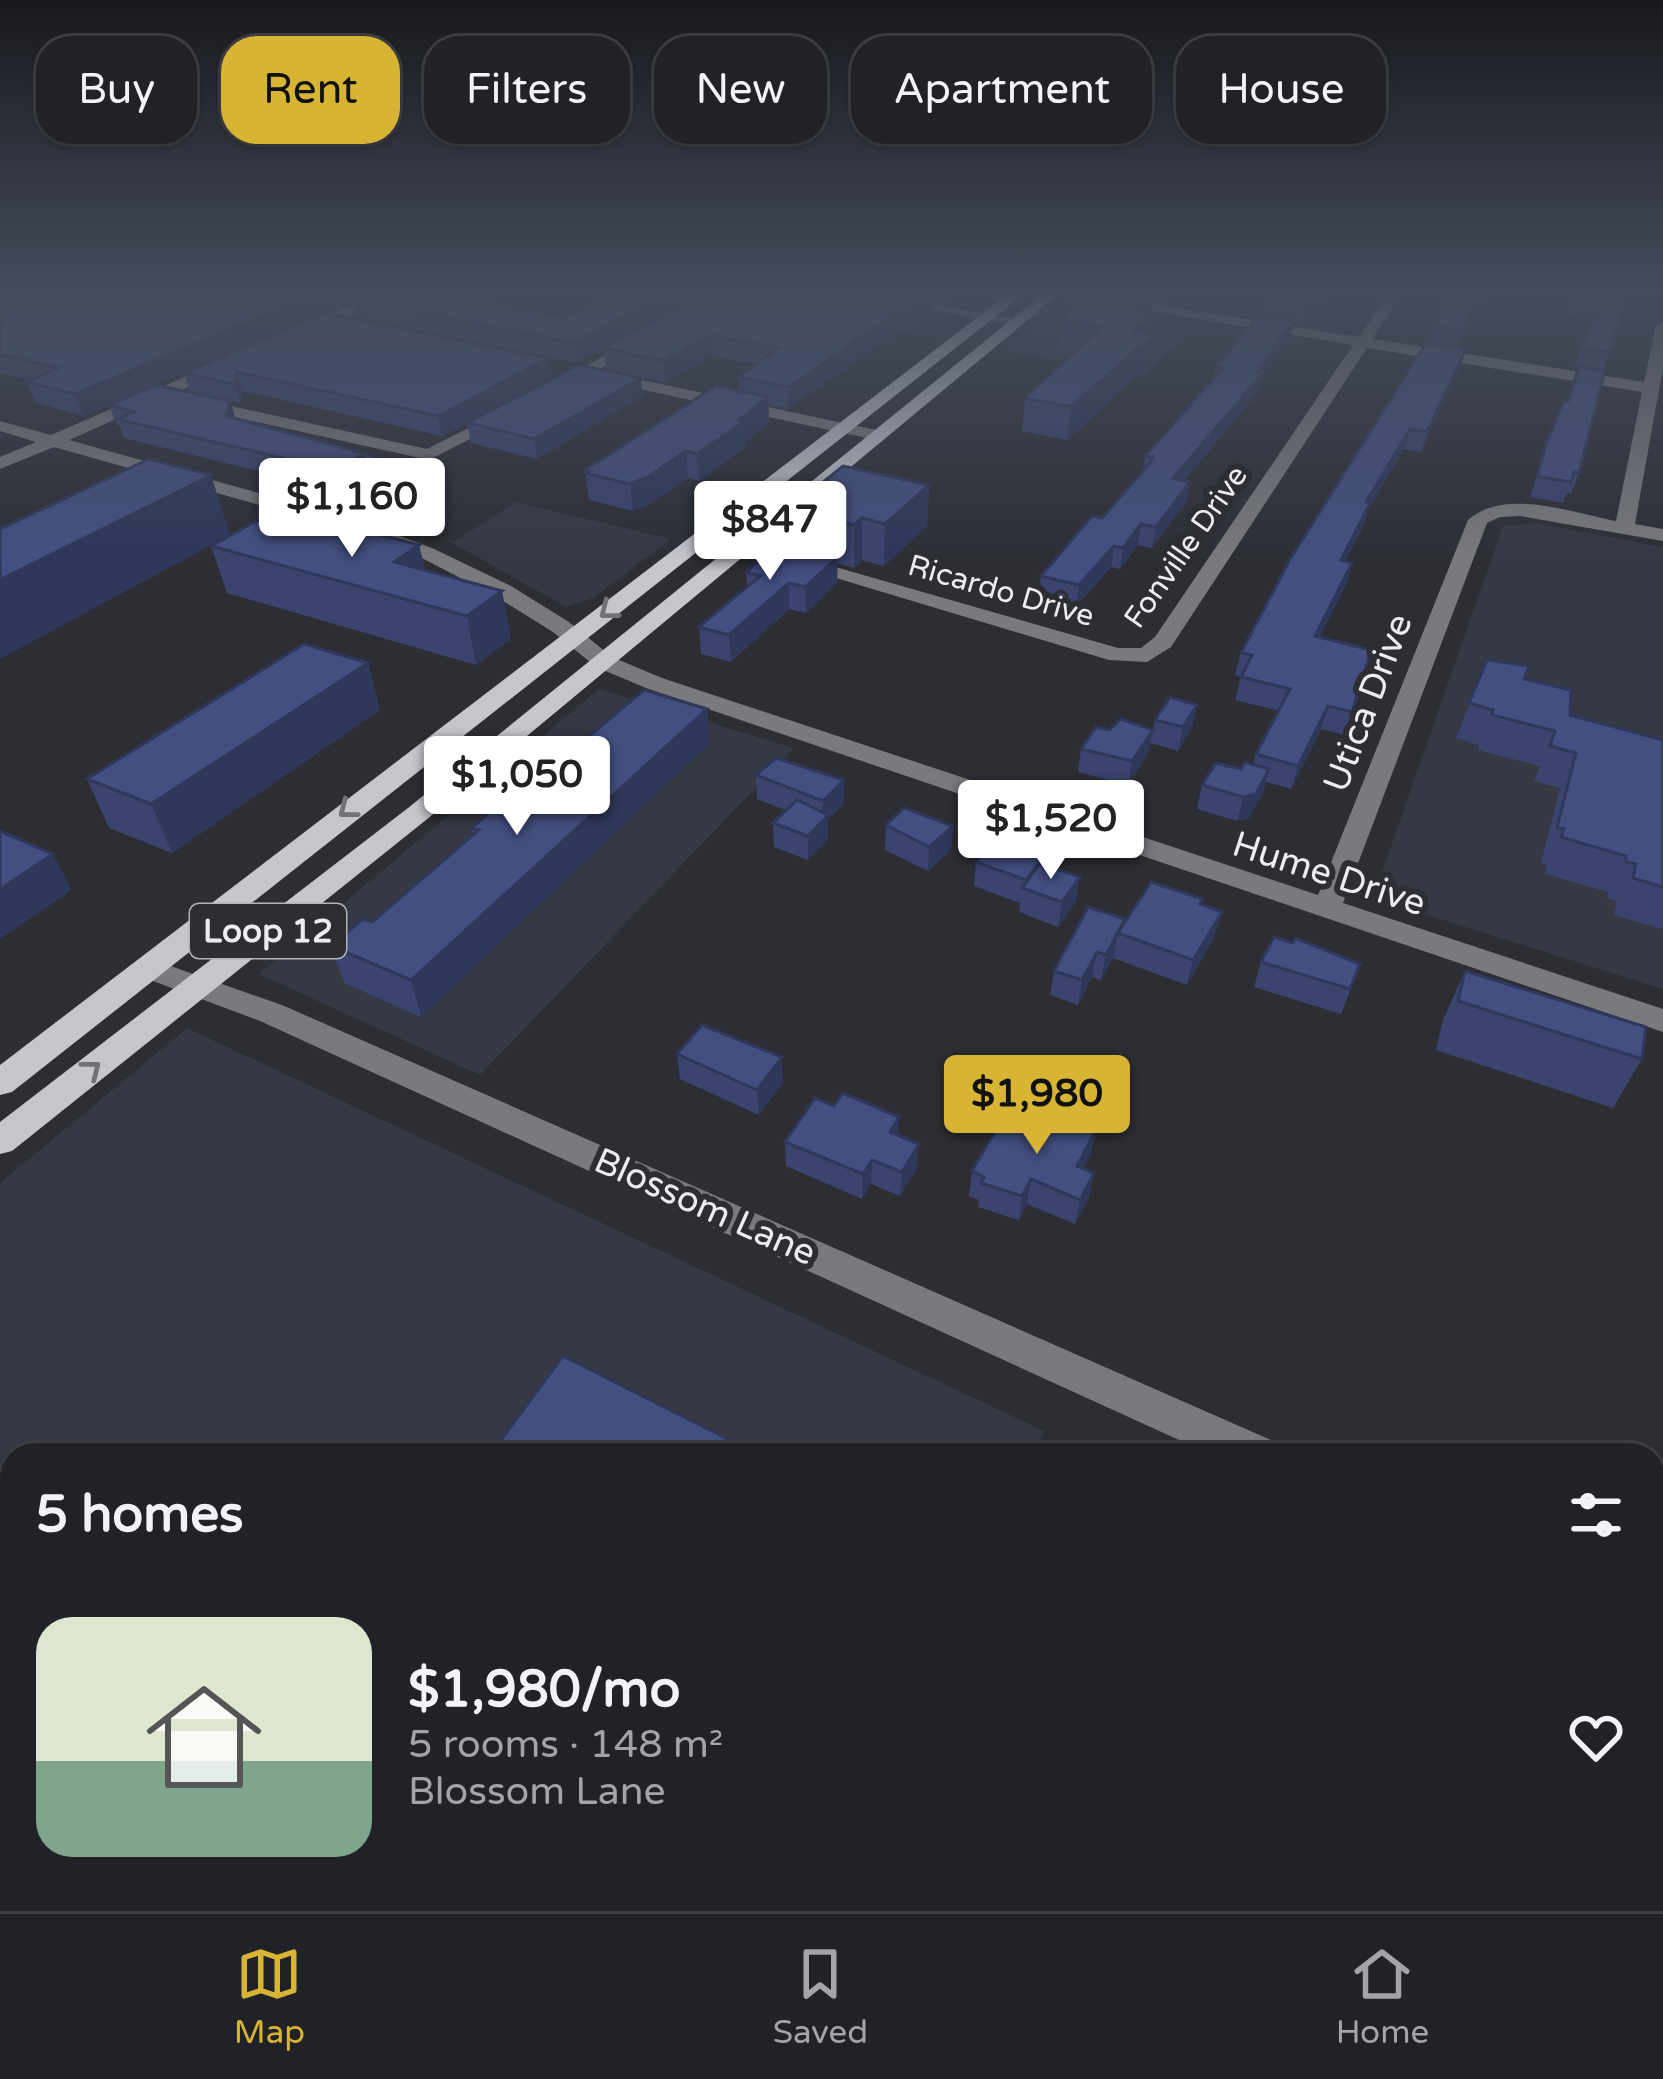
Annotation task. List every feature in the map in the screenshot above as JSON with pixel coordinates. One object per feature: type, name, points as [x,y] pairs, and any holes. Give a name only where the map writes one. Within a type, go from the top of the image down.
[{"type":"main road","name":"Loop 12","points":[[0,1083],[902,383]]},
{"type":"main road","name":"Loop 12","points":[[0,1142],[604,662],[941,383]]},
{"type":"street","points":[[0,464],[185,383]]},
{"type":"street","points":[[160,394],[429,455],[563,383]]},
{"type":"street","points":[[630,383],[876,435]]},
{"type":"street","name":"Fonville Drive","points":[[1147,655],[1163,642],[1335,383]]},
{"type":"street","points":[[1619,383],[1650,388]]},
{"type":"street","points":[[1651,383],[1624,528],[1663,535]]},
{"type":"street","points":[[0,426],[399,542],[471,572],[573,637]]},
{"type":"street","name":"Utica Drive","points":[[1326,911],[1478,520],[1496,511],[1520,510],[1624,528]]},
{"type":"street","name":"Ricardo Drive","points":[[703,535],[1117,655],[1147,655]]},
{"type":"street","name":"Hume Drive","points":[[573,637],[604,662],[653,683],[1663,1022]]},
{"type":"street","name":"Blossom Lane","points":[[148,968],[271,1013],[1231,1443]]},
{"type":"shaded area","points":[[516,502],[671,539],[593,598],[566,607],[445,539],[455,541]]},
{"type":"shaded area","points":[[1535,523],[1663,547],[1663,989],[1373,898],[1503,526]]},
{"type":"shaded area","points":[[599,689],[794,748],[480,1075],[259,974]]},
{"type":"shaded area","points":[[187,1028],[1044,1431],[1039,1443],[0,1443],[0,1183]]},
{"type":"building","points":[[32,383],[101,383],[75,394]]},
{"type":"building","points":[[288,383],[500,383],[438,416]]},
{"type":"building","points":[[544,383],[632,383],[534,439],[467,423]]},
{"type":"building","points":[[1041,383],[1098,383],[1071,407],[1025,398]]},
{"type":"building","points":[[1210,383],[1254,383],[1173,478],[1190,482],[1156,527],[1141,524],[1123,548],[1114,546],[1079,585],[1041,576],[1092,516],[1102,518],[1150,463],[1153,457],[1145,456]]},
{"type":"building","points":[[1401,383],[1450,383],[1427,432],[1410,429],[1366,502],[1370,503],[1341,560],[1352,563],[1315,636],[1371,650],[1352,712],[1328,706],[1298,766],[1256,754],[1290,689],[1241,677],[1252,655],[1241,653],[1289,561]]},
{"type":"building","points":[[1574,383],[1602,383],[1579,473],[1574,472],[1571,482],[1537,476],[1564,400],[1568,401]]},
{"type":"building","points":[[156,385],[230,401],[226,416],[396,462],[401,484],[371,488],[364,454],[334,470],[117,419],[134,412],[109,405]]},
{"type":"building","points":[[716,386],[768,397],[739,420],[745,421],[697,454],[686,451],[648,477],[630,484],[585,473],[589,471],[585,470]]},
{"type":"building","points":[[149,459],[211,475],[0,580],[0,529]]},
{"type":"building","points":[[432,459],[442,497],[412,501],[404,467]]},
{"type":"building","points":[[843,466],[929,485],[885,524],[862,518],[854,525],[800,511],[807,505],[797,503]]},
{"type":"building","points":[[280,508],[419,545],[394,562],[502,591],[467,616],[211,546]]},
{"type":"building","points":[[783,541],[838,557],[805,587],[789,583],[729,635],[699,627],[760,576],[746,572]]},
{"type":"building","points":[[304,644],[368,663],[151,804],[87,779]]},
{"type":"building","points":[[1487,660],[1529,666],[1524,679],[1571,690],[1570,715],[1663,740],[1663,887],[1633,878],[1636,864],[1626,862],[1626,856],[1561,837],[1564,829],[1557,827],[1576,753],[1550,746],[1555,731],[1492,715],[1493,710],[1469,703]]},
{"type":"building","points":[[644,690],[707,709],[411,980],[331,946],[363,919],[372,922],[479,830],[471,828],[539,771],[546,773]]},
{"type":"building","points":[[1170,697],[1197,705],[1183,727],[1155,720]]},
{"type":"building","points":[[1121,719],[1153,730],[1132,761],[1081,749],[1096,727],[1109,730]]},
{"type":"building","points":[[776,758],[844,780],[823,801],[756,775]]},
{"type":"building","points":[[1245,762],[1269,769],[1256,794],[1243,797],[1202,785],[1216,763],[1241,769]]},
{"type":"building","points":[[797,800],[828,815],[808,836],[773,823]]},
{"type":"building","points":[[904,808],[953,826],[929,847],[886,825]]},
{"type":"building","points":[[0,831],[53,854],[0,889]]},
{"type":"building","points":[[991,840],[1045,855],[1026,880],[976,862]]},
{"type":"building","points":[[1040,863],[1080,877],[1062,902],[1022,888]]},
{"type":"building","points":[[1151,882],[1203,899],[1200,904],[1222,912],[1193,960],[1118,933]]},
{"type":"building","points":[[1088,907],[1125,919],[1106,955],[1097,952],[1082,980],[1054,971]]},
{"type":"building","points":[[1274,937],[1293,943],[1295,938],[1360,964],[1350,989],[1261,962]]},
{"type":"building","points":[[1465,971],[1646,1027],[1642,1059],[1458,1001]]},
{"type":"building","points":[[702,1025],[782,1057],[757,1090],[677,1054]]},
{"type":"building","points":[[843,1093],[899,1117],[890,1132],[919,1144],[902,1172],[872,1160],[863,1174],[785,1142],[815,1098],[834,1106]]},
{"type":"building","points":[[1027,1114],[1060,1124],[1064,1117],[1096,1130],[1077,1166],[1094,1173],[1080,1200],[1031,1179],[1022,1196],[981,1183],[984,1177],[972,1171],[999,1124],[1018,1129]]},
{"type":"building","points":[[563,1356],[735,1443],[499,1443]]}]
